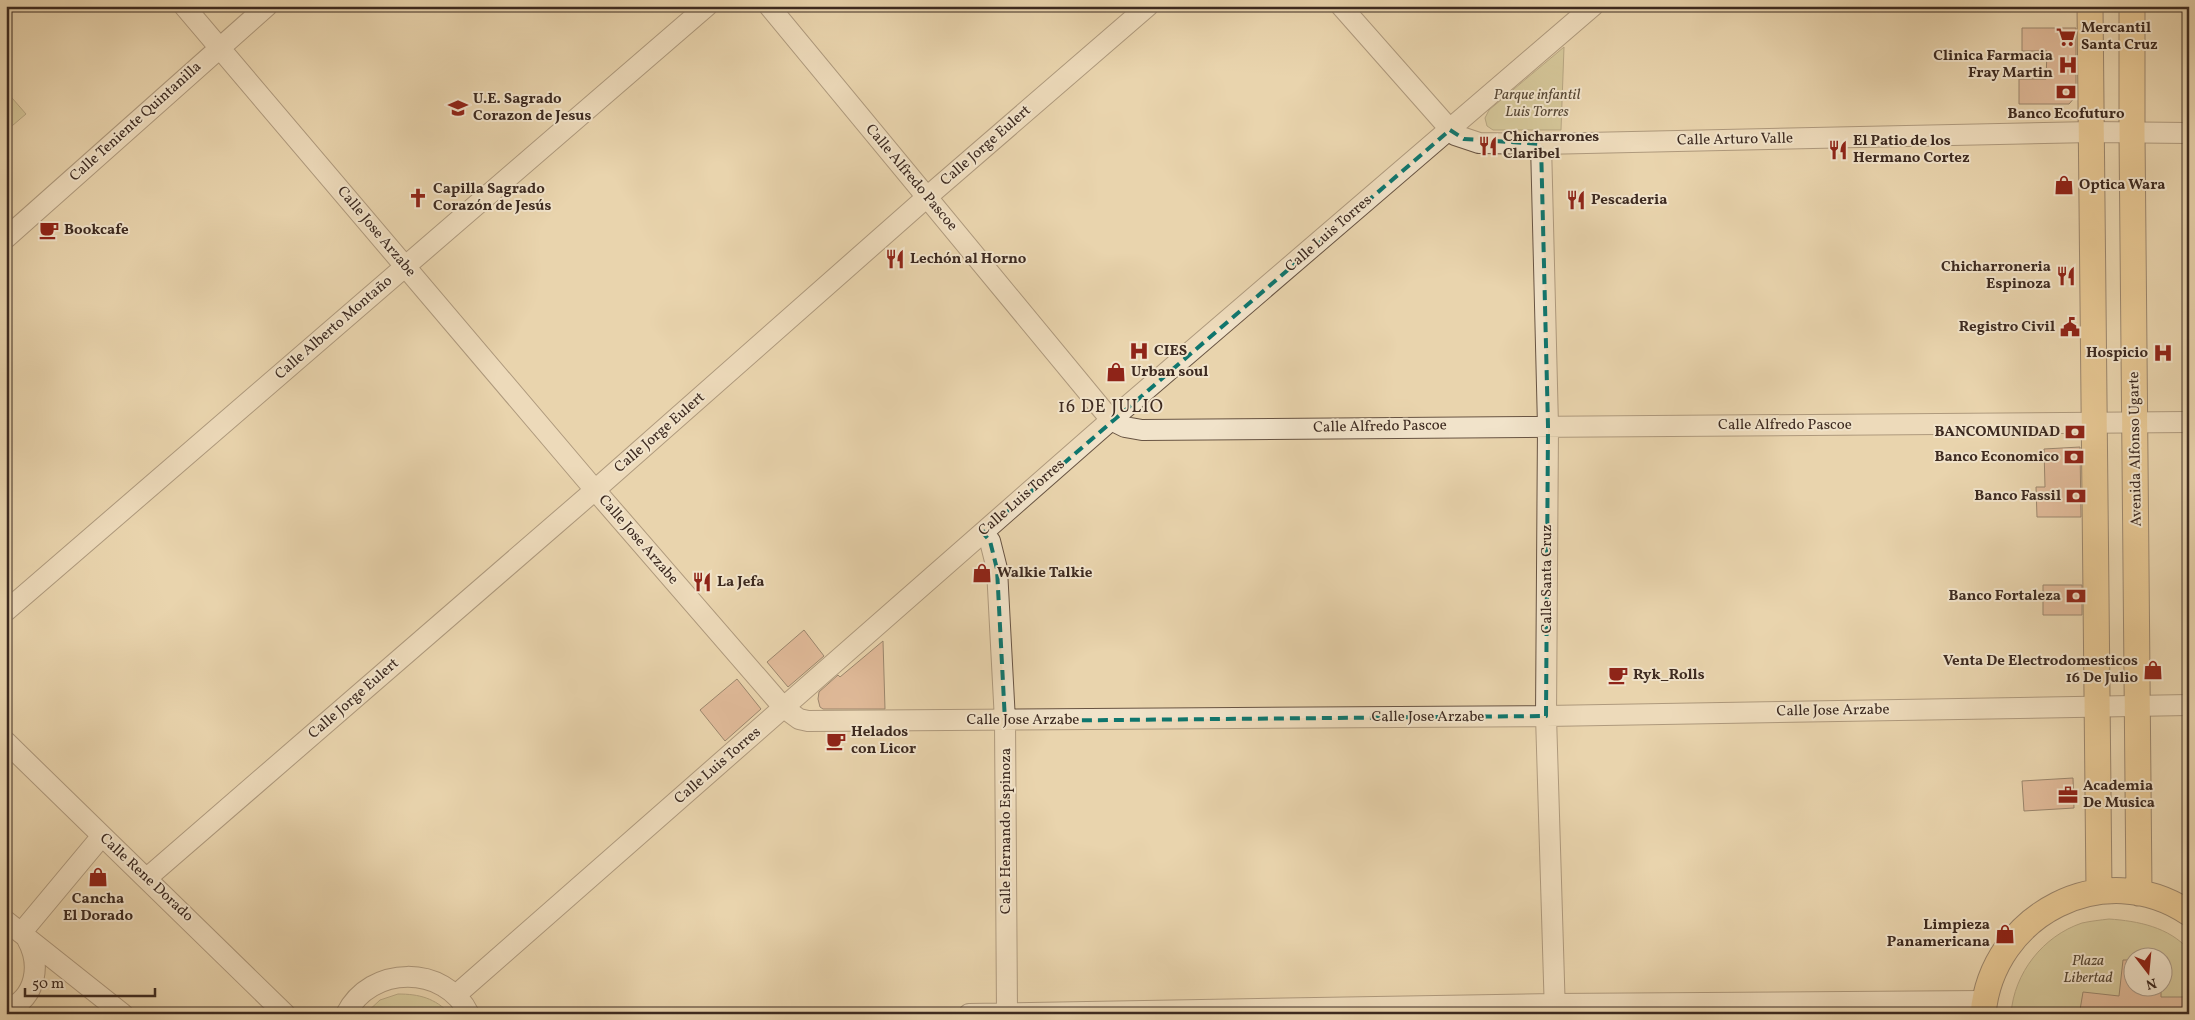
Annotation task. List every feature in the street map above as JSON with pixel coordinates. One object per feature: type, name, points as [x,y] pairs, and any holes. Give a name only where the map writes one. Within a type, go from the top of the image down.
[{"type":"main road","points":[[2090,6],[2100,891]]},
{"type":"main road","name":"Avenida Alfonso Ugarte","points":[[2132,6],[2139,892]]},
{"type":"main road","points":[[1984,1007],[1998,962],[2016,936],[2040,914],[2068,899],[2100,891],[2139,892],[2177,905],[2189,913]]},
{"type":"street","name":"Calle Jose Arzabe","points":[[184,6],[595,490],[784,708],[799,719],[808,721],[1005,721],[1546,716],[2189,705]]},
{"type":"street","name":"Calle Teniente Quintanilla","points":[[6,238],[267,6]]},
{"type":"street","name":"Calle Alberto Montaño","points":[[6,612],[707,6]]},
{"type":"street","name":"Calle Alfredo Pascoe","points":[[769,6],[1111,420],[1125,427],[1142,430],[2189,422]]},
{"type":"street","name":"Calle Jorge Eulert","points":[[147,878],[595,490],[926,197],[1148,6]]},
{"type":"street","name":"Calle Arturo Valle","points":[[1341,6],[1455,135],[1479,143],[1541,144],[2092,132],[2189,133]]},
{"type":"street","name":"Calle Luis Torres","points":[[456,995],[1111,420],[1592,6]]},
{"type":"street","name":"Calle Santa Cruz","points":[[1541,144],[1548,426],[1546,716],[1554,1009]]},
{"type":"street","name":"Calle Hernando Espinoza","points":[[983,533],[990,541],[997,569],[1005,721],[1006,1013]]},
{"type":"street","name":"Calle Rene Dorado","points":[[6,742],[101,837],[147,878],[286,1014]]},
{"type":"street","points":[[14,928],[101,837]]},
{"type":"street","points":[[6,1010],[21,1001],[35,978],[36,964],[34,951],[14,928]]},
{"type":"street","points":[[14,928],[123,1014]]},
{"type":"street","points":[[346,1014],[350,1006],[364,991],[381,981],[401,976],[420,977],[433,981],[456,995],[469,1014]]},
{"type":"street","points":[[969,1014],[1984,1007]]},
{"type":"highlighted area","points":[[1450,130],[1464,139],[1541,144],[1548,426],[1546,716],[1005,721],[997,569],[990,541],[983,533]]},
{"type":"green space","name":"Parque infantil Luis Torres","points":[[1564,47],[1561,130],[1493,130],[1487,126],[1485,118],[1489,110]]},
{"type":"green space","points":[[6,91],[26,114],[6,131]]},
{"type":"green space","name":"Plaza Libertad","points":[[2109,919],[2131,921],[2163,931],[2181,942],[2189,950],[2189,1014],[2011,1014],[2018,984],[2033,958],[2055,937],[2082,923]]},
{"type":"green space","points":[[398,994],[426,998],[438,1004],[450,1014],[365,1014],[380,1000]]},
{"type":"building","points":[[2022,28],[2076,28],[2076,96],[2069,104],[2019,104],[2019,79],[2046,79],[2047,51],[2022,51]]},
{"type":"building","points":[[2080,447],[2081,517],[2037,517],[2036,487],[2045,487],[2044,449]]},
{"type":"building","points":[[2043,585],[2082,585],[2082,615],[2043,615]]},
{"type":"building","points":[[804,630],[824,656],[788,687],[767,662]]},
{"type":"building","points":[[883,641],[885,709],[823,709],[820,707],[819,692]]},
{"type":"building","points":[[737,679],[761,709],[725,741],[700,710]]},
{"type":"building","points":[[2073,778],[2074,808],[2024,811],[2022,781]]},
{"type":"building","points":[[2122,969],[2122,998],[2189,997],[2189,1014],[2115,1014],[2080,1010],[2083,992],[2119,996]]},
{"type":"place","name":"Mercantil Santa Cruz","points":[[2066,37]]},
{"type":"place","name":"Clinica Farmacia Fray Martin","points":[[2068,65]]},
{"type":"place","name":"Banco Ecofuturo","points":[[2066,92]]},
{"type":"place","name":"U.E. Sagrado Corazon de Jesus","points":[[458,108]]},
{"type":"place","name":"Chicharrones Claribel","points":[[1488,146]]},
{"type":"place","name":"El Patio de los Hermano Cortez","points":[[1838,150]]},
{"type":"place","name":"Optica Wara","points":[[2064,185]]},
{"type":"place","name":"Capilla Sagrado Corazón de Jesús","points":[[418,198]]},
{"type":"place","name":"Pescaderia","points":[[1576,200]]},
{"type":"place","name":"Bookcafe","points":[[49,230]]},
{"type":"place","name":"Lechón al Horno","points":[[895,259]]},
{"type":"place","name":"Chicharroneria Espinoza","points":[[2066,276]]},
{"type":"place","name":"Registro Civil","points":[[2070,327]]},
{"type":"place","name":"CIES","points":[[1139,351]]},
{"type":"place","name":"Hospicio","points":[[2163,353]]},
{"type":"place","name":"Urban soul","points":[[1116,372]]},
{"type":"place","name":"BANCOMUNIDAD","points":[[2075,432]]},
{"type":"place","name":"Banco Economico","points":[[2074,457]]},
{"type":"place","name":"Banco Fassil","points":[[2076,496]]},
{"type":"place","name":"Walkie Talkie","points":[[982,573]]},
{"type":"place","name":"La Jefa","points":[[702,582]]},
{"type":"place","name":"Banco Fortaleza","points":[[2076,596]]},
{"type":"place","name":"Venta De Electrodomesticos 16 De Julio","points":[[2153,670]]},
{"type":"place","name":"Ryk_Rolls","points":[[1618,675]]},
{"type":"place","name":"Helados con Licor","points":[[836,741]]},
{"type":"place","name":"Academia De Musica","points":[[2068,795]]},
{"type":"place","name":"Cancha El Dorado","points":[[98,877]]},
{"type":"place","name":"Limpieza Panamericana","points":[[2005,934]]},
{"type":"district","name":"16 DE JULIO","points":[[1111,407]]}]
